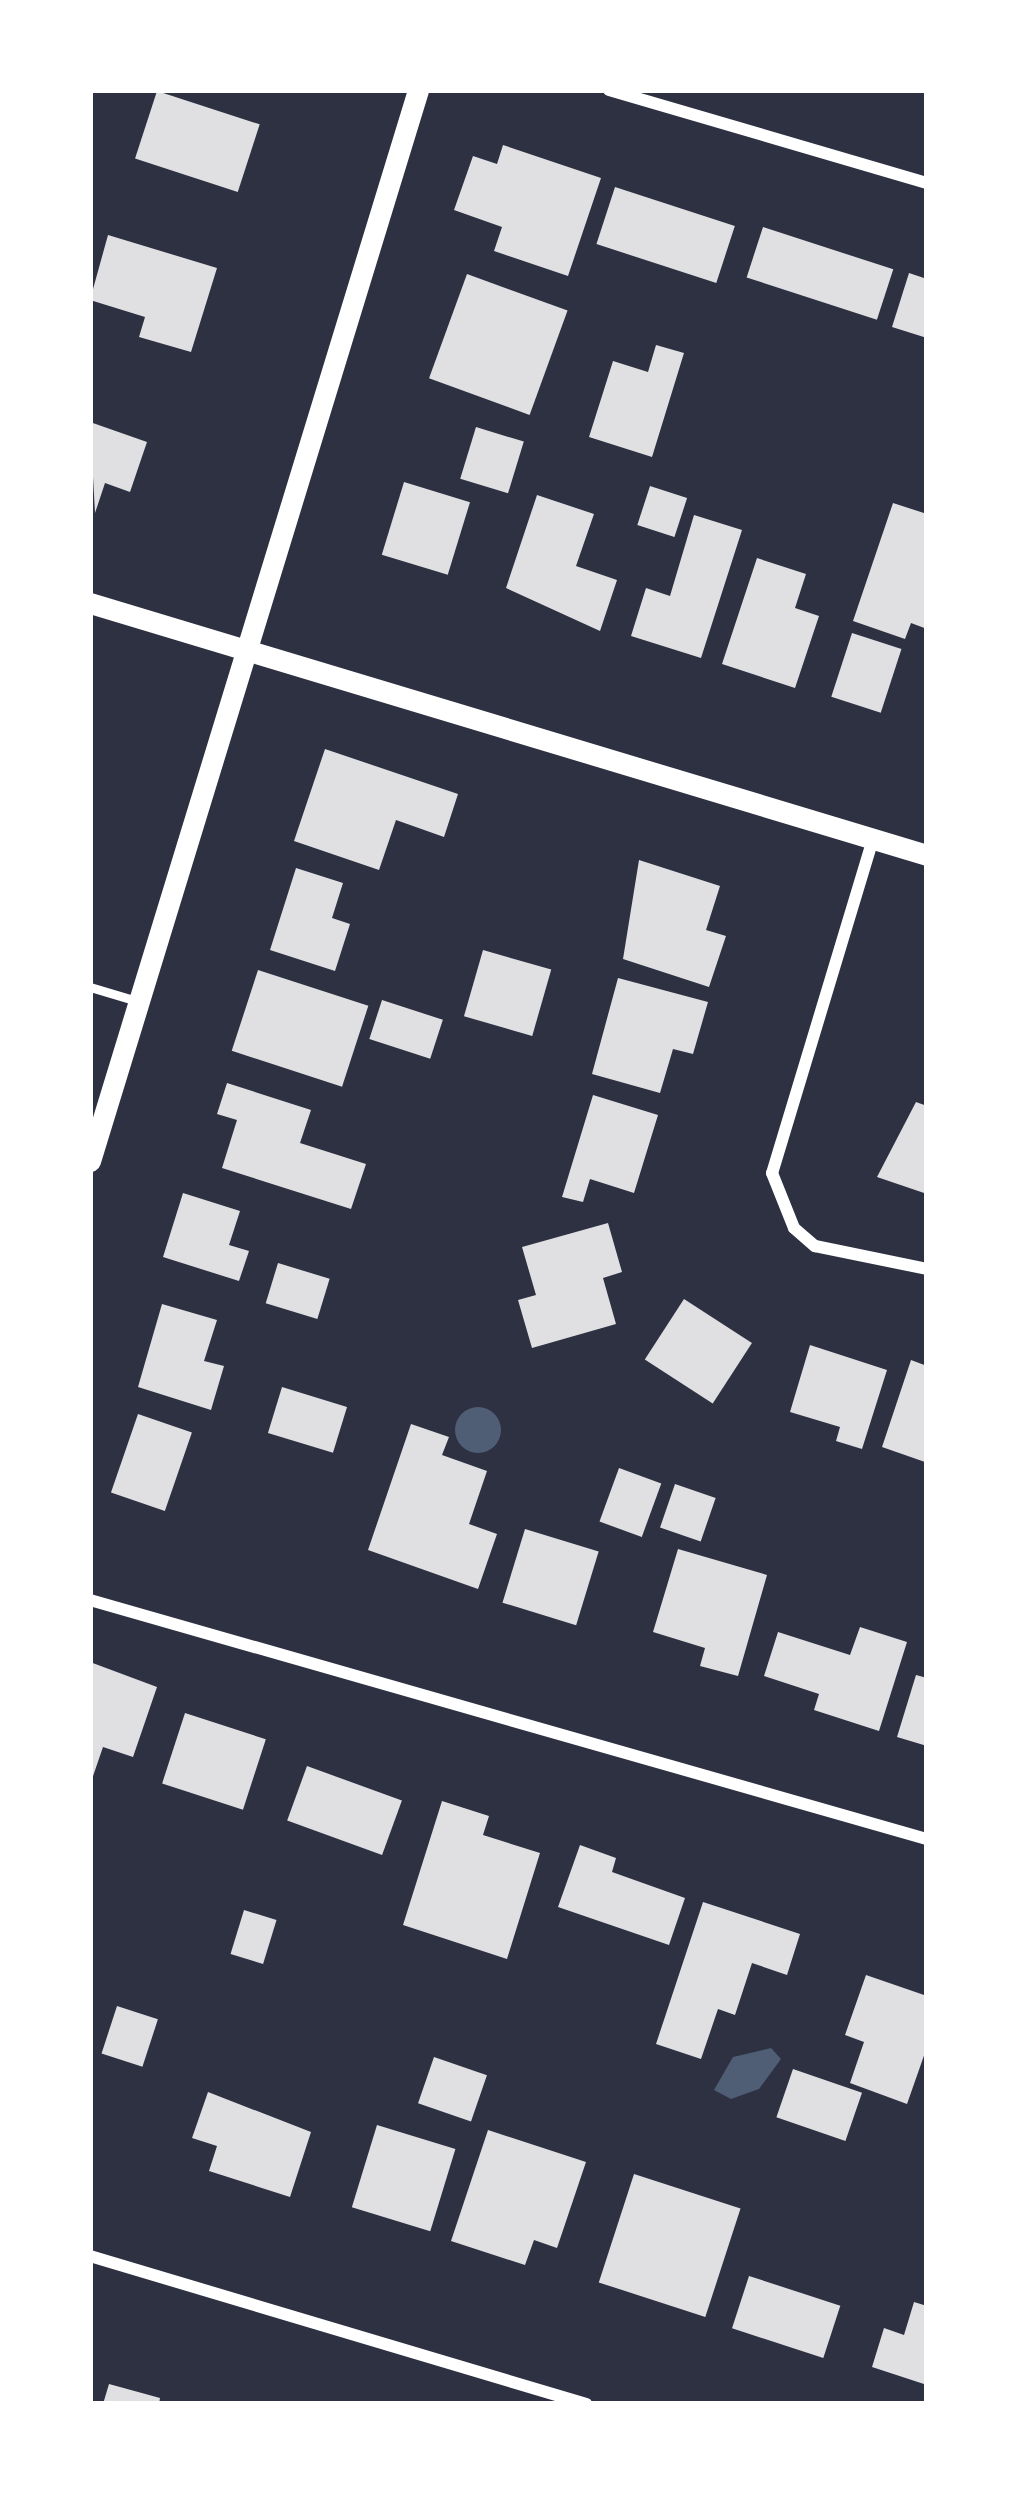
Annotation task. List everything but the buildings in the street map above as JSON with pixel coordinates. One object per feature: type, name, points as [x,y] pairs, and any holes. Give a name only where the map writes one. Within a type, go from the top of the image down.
[{"type":"street","points":[[90,1161],[252,652],[418,90]]},
{"type":"street","points":[[609,90],[927,183]]},
{"type":"street","points":[[90,603],[927,855]]},
{"type":"street","points":[[873,839],[772,1173],[794,1228],[815,1246],[927,1269]]},
{"type":"street","points":[[90,1600],[927,1839]]},
{"type":"street","points":[[90,2256],[586,2404]]},
{"type":"lane","points":[[90,988],[141,1003]]},
{"type":"water","points":[[478,1407],[494,1414],[501,1430],[494,1446],[478,1453],[462,1446],[455,1430],[462,1414]]},
{"type":"water","points":[[771,2048],[781,2059],[759,2089],[731,2099],[714,2090],[733,2057]]}]
